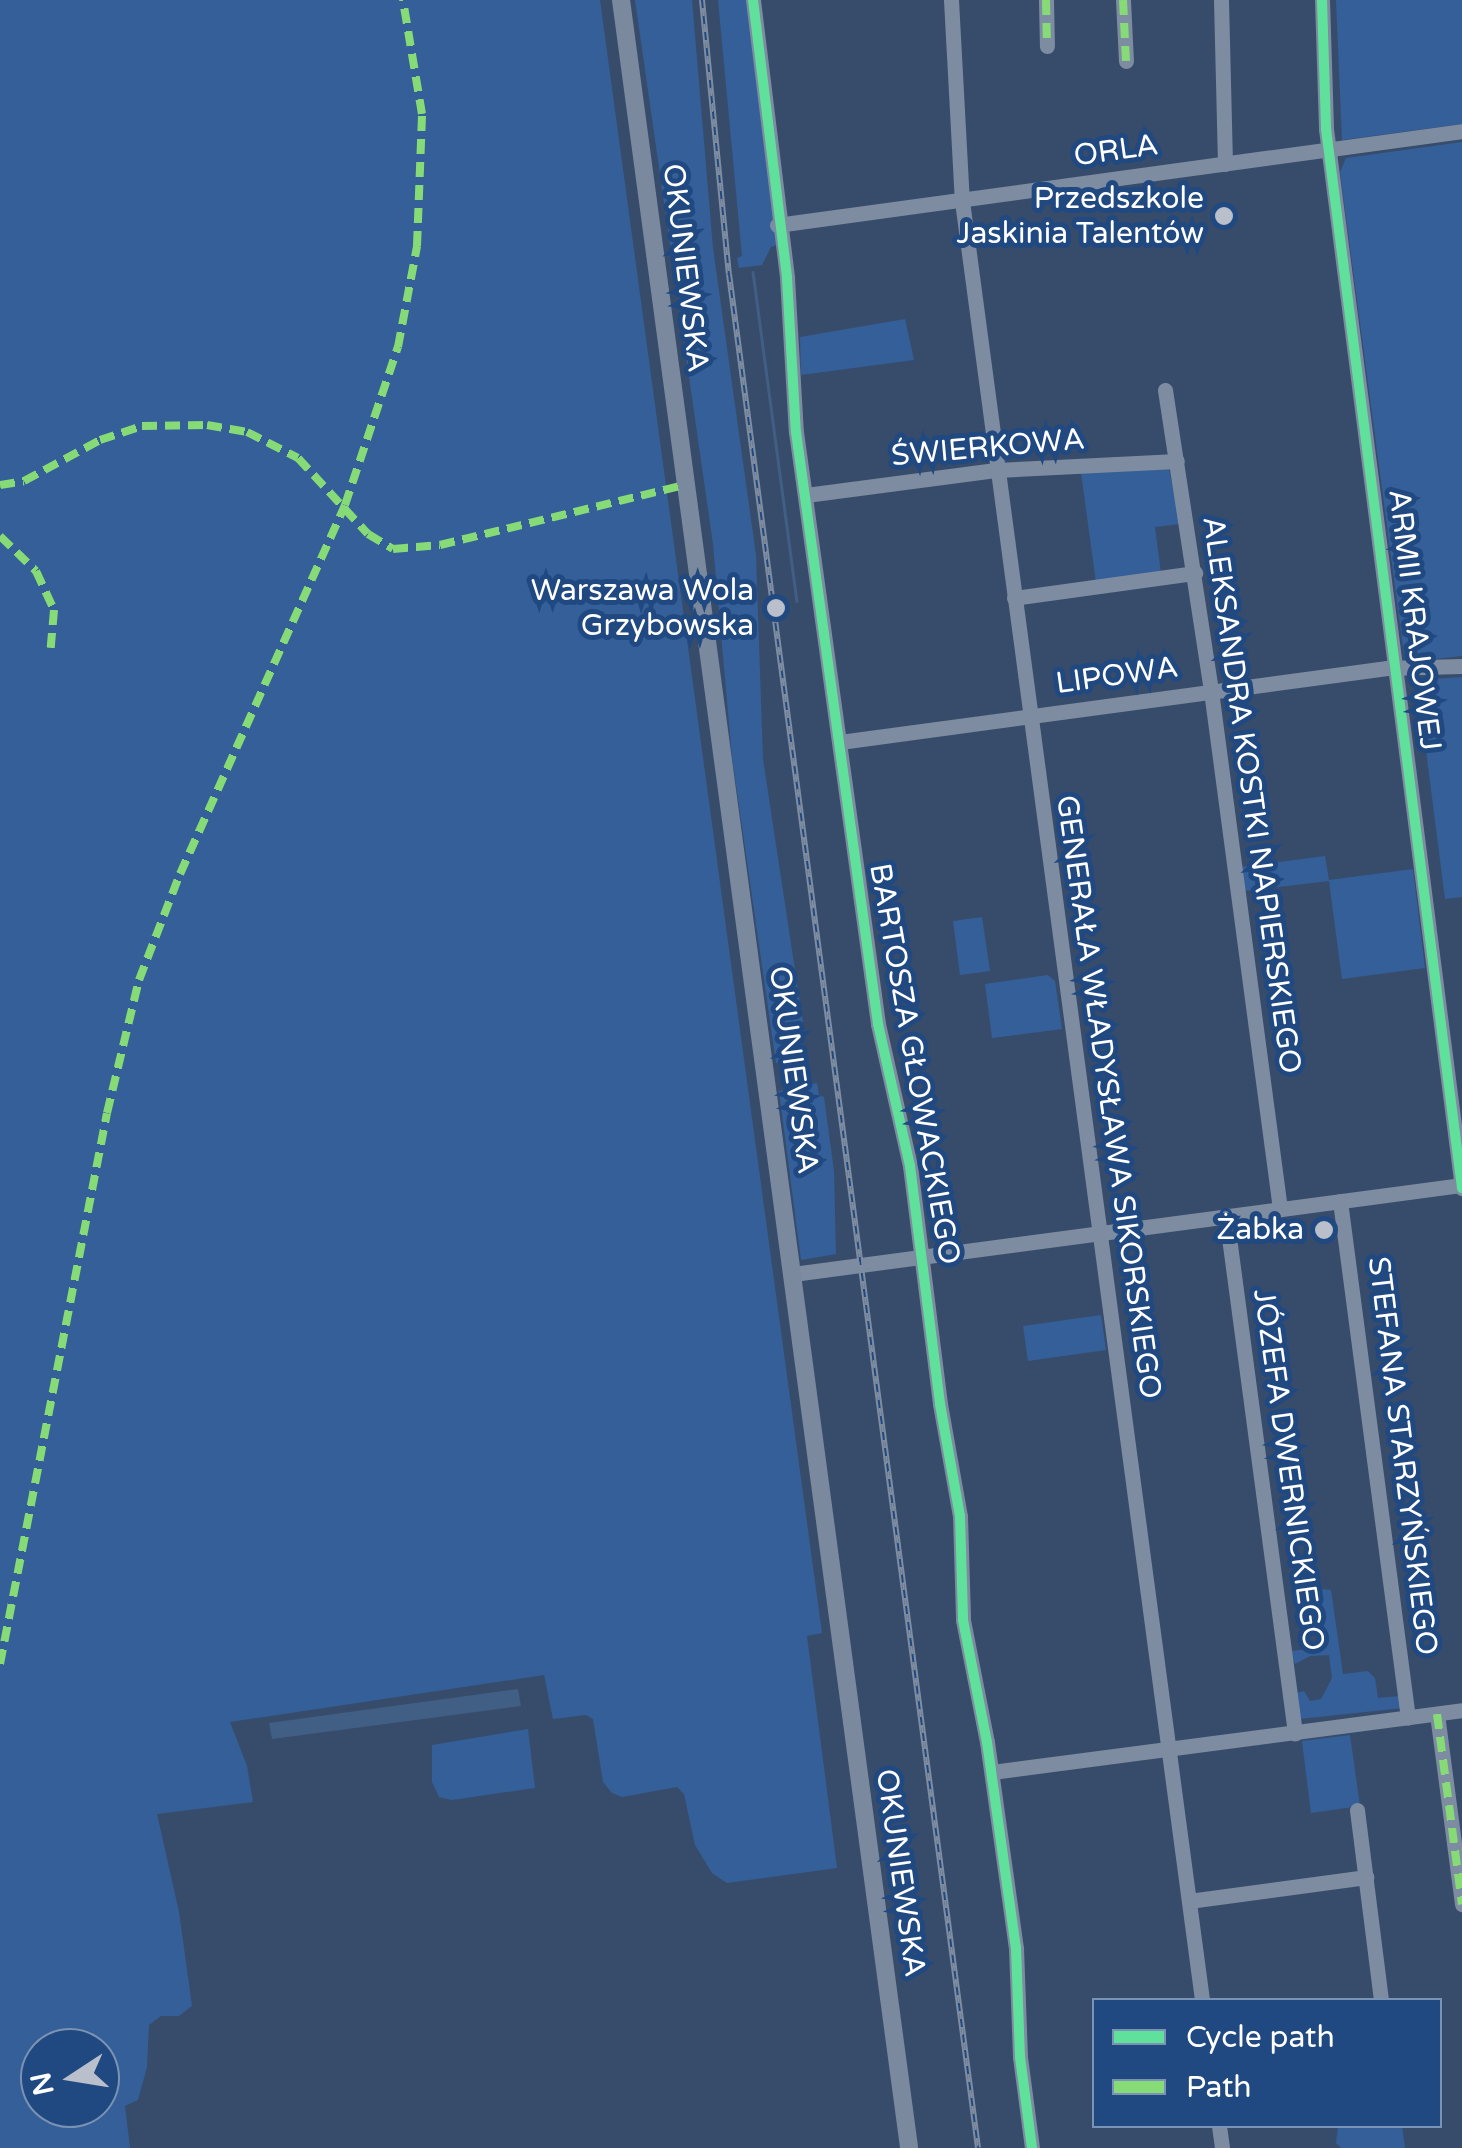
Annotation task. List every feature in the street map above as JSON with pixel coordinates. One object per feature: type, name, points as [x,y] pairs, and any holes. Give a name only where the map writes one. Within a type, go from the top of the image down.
[{"type":"main road","name":"OKUNIEWSKA","points":[[621,0],[909,2148]]},
{"type":"street","name":"BARTOSZA GŁOWACKIEGO","points":[[753,0],[777,225],[788,290],[793,407],[878,1024],[910,1166],[960,1516],[963,1620],[992,1772],[1019,1973],[1020,2057],[1032,2148]]},
{"type":"street","name":"GENERAŁA WŁADYSŁAWA SIKORSKIEGO","points":[[951,0],[962,201],[1202,1998]]},
{"type":"street","points":[[1046,0],[1047,46]]},
{"type":"street","points":[[1123,0],[1126,61]]},
{"type":"street","points":[[1221,0],[1225,164]]},
{"type":"street","name":"ARMII KRAJOWEJ","points":[[1322,0],[1329,151],[1462,1186]]},
{"type":"street","name":"ORLA","points":[[777,225],[1462,131]]},
{"type":"street","name":"ALEKSANDRA KOSTKI NAPIERSKIEGO","points":[[1166,390],[1195,574],[1280,1208]]},
{"type":"street","name":"ŚWIERKOWA","points":[[806,495],[997,470],[1176,461]]},
{"type":"street","points":[[1014,598],[1195,574]]},
{"type":"street","name":"LIPOWA","points":[[840,742],[1396,668],[1462,666]]},
{"type":"street","name":"ARMII KRAJOWEJ","points":[[1453,1096],[1462,1134]]},
{"type":"street","points":[[792,1274],[1462,1186]]},
{"type":"street","name":"STEFANA STARZYŃSKIEGO","points":[[1340,1201],[1408,1718]]},
{"type":"street","name":"JÓZEFA DWERNICKIEGO","points":[[1226,1215],[1295,1732]]},
{"type":"street","points":[[992,1772],[1462,1710]]},
{"type":"street","points":[[1437,1714],[1462,1904]]},
{"type":"street","points":[[1357,1810],[1381,1998]]},
{"type":"street","points":[[1190,1901],[1366,1877]]},
{"type":"shaded area","points":[[0,0],[600,0],[822,1633],[807,1636],[837,1868],[727,1883],[712,1873],[695,1845],[684,1794],[677,1787],[622,1797],[612,1793],[603,1782],[593,1719],[586,1715],[553,1719],[544,1675],[230,1722],[247,1766],[253,1802],[157,1814],[179,1912],[192,2006],[179,2016],[161,2016],[149,2025],[147,2067],[138,2100],[125,2106],[130,2148],[0,2148]]},
{"type":"shaded area","points":[[635,0],[692,0],[713,248],[756,555],[763,759],[805,1036],[794,1061],[776,1063],[732,757],[713,544]]},
{"type":"shaded area","points":[[718,0],[749,0],[777,245],[771,247],[762,265],[739,268],[737,258],[742,256]]},
{"type":"shaded area","points":[[1336,0],[1462,0],[1462,124],[1342,140]]},
{"type":"shaded area","points":[[1462,142],[1462,656],[1405,662],[1340,172],[1346,158]]},
{"type":"shaded area","points":[[905,319],[914,360],[801,375],[800,337]]},
{"type":"shaded area","points":[[1169,469],[1180,524],[1155,527],[1161,573],[1096,582],[1081,473]]},
{"type":"shaded area","points":[[1462,677],[1462,897],[1445,899],[1417,680]]},
{"type":"shaded area","points":[[1325,856],[1329,880],[1413,869],[1425,968],[1342,979],[1329,881],[1244,891],[1242,867]]},
{"type":"shaded area","points":[[982,917],[990,971],[960,975],[953,921]]},
{"type":"shaded area","points":[[1048,975],[1055,981],[1062,1029],[992,1038],[985,984]]},
{"type":"shaded area","points":[[817,1083],[819,1095],[824,1097],[834,1171],[836,1254],[801,1260],[779,1091]]},
{"type":"shaded area","points":[[1101,1315],[1106,1350],[1028,1361],[1023,1326]]},
{"type":"shaded area","points":[[1321,1589],[1331,1590],[1343,1674],[1368,1671],[1375,1678],[1378,1698],[1400,1696],[1403,1708],[1299,1719],[1296,1693],[1304,1691],[1310,1701],[1321,1699],[1332,1678],[1329,1655],[1310,1656],[1295,1664],[1290,1651],[1310,1649],[1324,1630],[1324,1615],[1312,1612],[1311,1605]]},
{"type":"shaded area","points":[[518,1689],[521,1706],[272,1739],[269,1723]]},
{"type":"shaded area","points":[[528,1729],[535,1788],[452,1800],[439,1797],[432,1782],[432,1745]]},
{"type":"shaded area","points":[[1350,1735],[1360,1806],[1311,1813],[1302,1741]]},
{"type":"shaded area","points":[[1338,2128],[1402,2128],[1405,2148],[1341,2148],[1336,2143]]},
{"type":"waterway","points":[[753,272],[797,601]]},
{"type":"railway","points":[[702,0],[729,274],[978,2148]]},
{"type":"marked path","points":[[0,1664],[107,1113],[139,980],[180,874],[345,505],[398,347],[417,246],[422,114],[403,0]]},
{"type":"marked path","points":[[1046,0],[1047,46]]},
{"type":"marked path","points":[[1123,0],[1126,61]]},
{"type":"marked path","points":[[0,485],[24,481],[100,440],[142,426],[207,425],[247,432],[298,458],[368,534],[393,549],[440,545],[685,485]]},
{"type":"marked path","points":[[0,536],[36,571],[54,610],[51,648]]},
{"type":"marked path","points":[[1437,1714],[1462,1904]]},
{"type":"cycle path","points":[[753,0],[787,278],[796,432],[878,1024],[910,1166],[940,1404],[960,1516],[963,1620],[987,1742],[1016,1948],[1020,2057],[1032,2148]]},
{"type":"cycle path","points":[[1322,0],[1326,129],[1462,1188]]},
{"type":"place","name":"Przedszkole Jaskinia Talentów","points":[[1224,216]]},
{"type":"place","name":"Warszawa Wola Grzybowska","points":[[776,608]]},
{"type":"place","name":"Żabka","points":[[1324,1230]]}]
